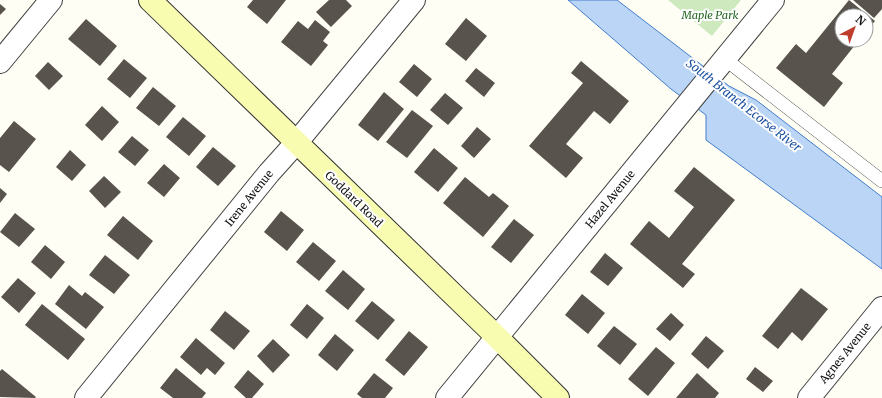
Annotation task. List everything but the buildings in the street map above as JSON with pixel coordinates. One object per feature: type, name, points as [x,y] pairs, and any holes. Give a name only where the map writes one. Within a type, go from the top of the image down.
[{"type":"street","points":[[0,62],[51,0]]},
{"type":"street","name":"Goddard Road","points":[[150,0],[558,398]]},
{"type":"street","name":"Irene Avenue","points":[[86,398],[269,173],[296,143],[414,0]]},
{"type":"street","name":"Hazel Avenue","points":[[447,398],[773,0]]},
{"type":"street","name":"Agnes Avenue","points":[[809,398],[882,308]]},
{"type":"lane","points":[[725,59],[882,181]]},
{"type":"green space","name":"Maple Park","points":[[668,0],[741,0],[712,36]]},
{"type":"water","name":"South Branch Ecorse River","points":[[568,0],[617,0],[729,86],[756,100],[882,197],[882,269],[706,140],[706,115],[671,89]]}]
